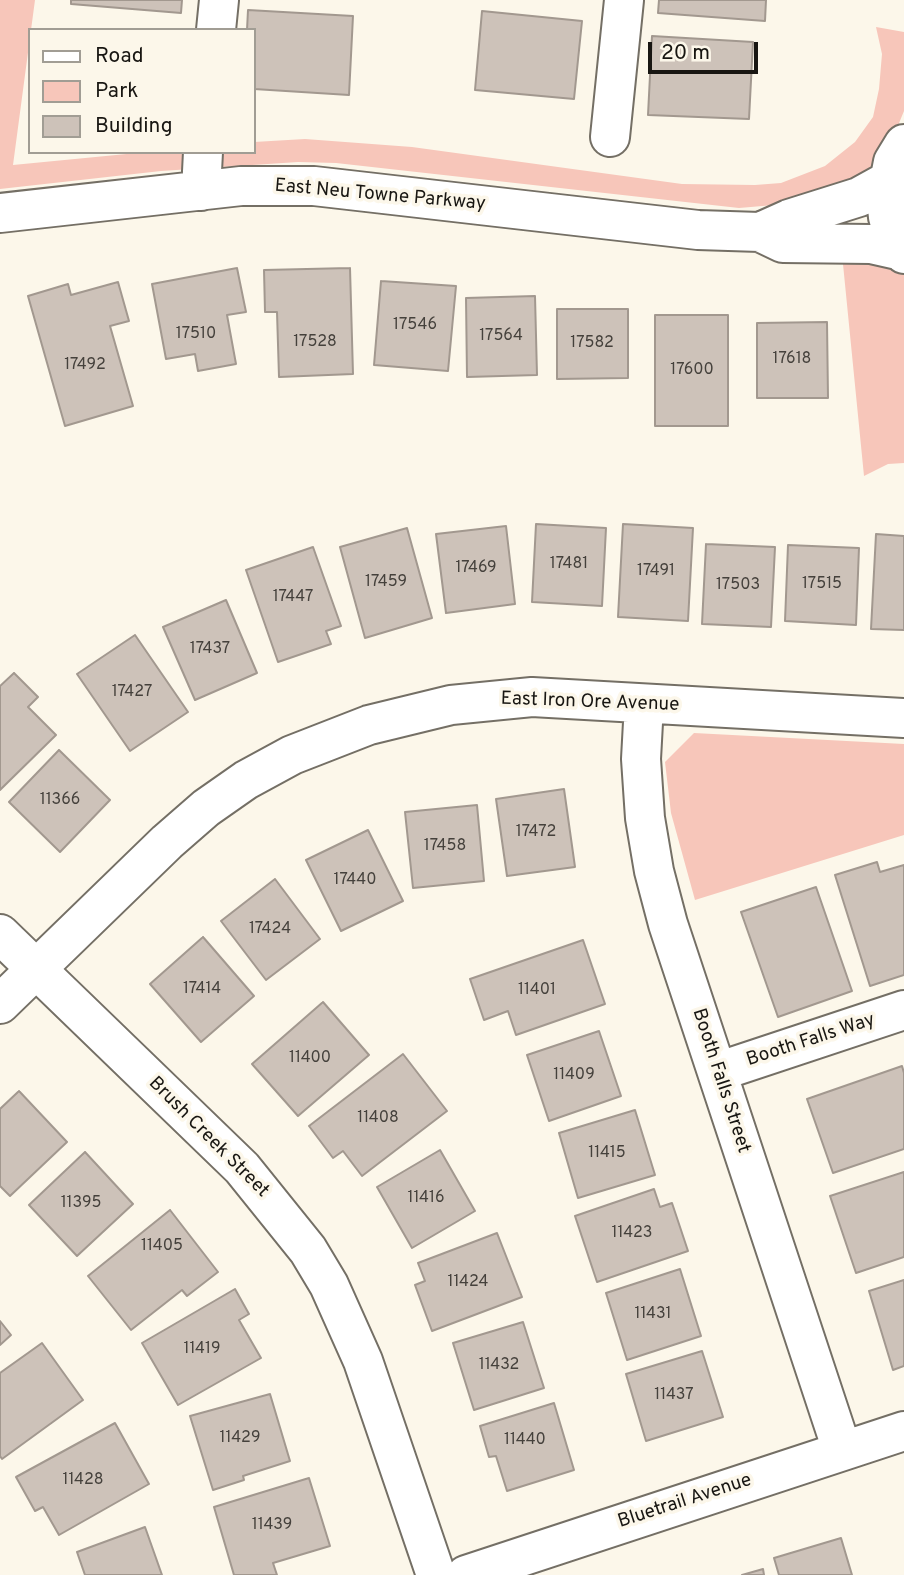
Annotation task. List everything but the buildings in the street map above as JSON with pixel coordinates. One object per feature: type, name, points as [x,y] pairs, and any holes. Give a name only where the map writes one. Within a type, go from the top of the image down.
[{"type":"street","points":[[216,28],[219,0]]},
{"type":"street","points":[[610,137],[624,0]]},
{"type":"street","points":[[903,252],[893,235],[888,217],[888,181],[893,162],[904,144]]},
{"type":"street","points":[[201,191],[203,154]]},
{"type":"street","name":"East Neu Towne Parkway","points":[[760,232],[789,219],[859,197],[888,181]]},
{"type":"street","name":"East Neu Towne Parkway","points":[[0,213],[241,186],[314,186],[698,230],[760,232],[783,243],[871,244],[903,252]]},
{"type":"street","name":"East Iron Ore Avenue","points":[[0,1004],[167,842],[206,808],[246,780],[292,755],[328,740],[409,714],[451,705],[531,697],[904,718]]},
{"type":"street","name":"Booth Falls Street","points":[[644,704],[641,759],[645,818],[654,871],[668,924],[842,1450]]},
{"type":"street","name":"Brush Creek Street","points":[[0,934],[242,1168],[308,1250],[349,1325],[436,1575]]},
{"type":"street","name":"Booth Falls Way","points":[[717,1072],[904,1010]]},
{"type":"street","name":"Bluetrail Avenue","points":[[466,1575],[904,1431]]},
{"type":"green space","points":[[0,0],[35,0],[31,28],[28,28],[28,52],[13,165],[126,154],[256,154],[256,142],[305,139],[412,147],[682,184],[781,183],[825,166],[855,142],[873,117],[879,89],[882,54],[876,27],[904,32],[904,111],[890,145],[872,166],[839,187],[786,204],[739,208],[336,163],[298,162],[161,171],[0,189]]},
{"type":"green space","points":[[842,254],[898,269],[904,275],[904,463],[888,464],[864,476]]},
{"type":"green space","points":[[694,733],[904,744],[904,835],[695,900],[671,813],[665,762]]}]
